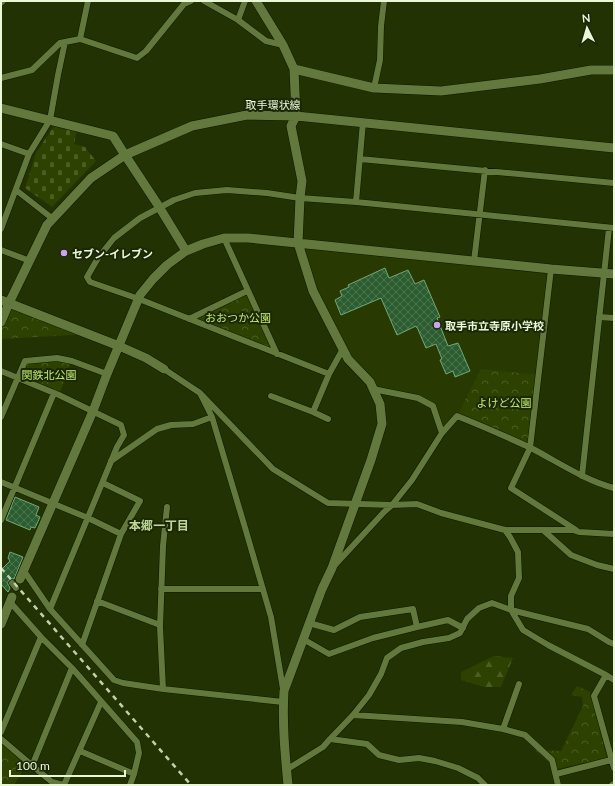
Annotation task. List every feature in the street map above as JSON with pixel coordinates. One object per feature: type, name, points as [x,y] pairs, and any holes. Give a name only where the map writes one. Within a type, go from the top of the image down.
[{"type":"street","points":[[80,39],[88,1]]},
{"type":"street","points":[[1,78],[32,70],[60,43],[80,39],[137,58],[146,51],[184,4],[192,1]]},
{"type":"street","points":[[204,1],[238,20],[266,41],[283,45]]},
{"type":"street","points":[[238,20],[245,1]]},
{"type":"street","points":[[256,1],[283,45],[294,70],[296,116],[291,126],[302,180],[298,244],[313,291],[348,359],[370,382],[380,404],[382,424],[371,460],[332,568],[322,589],[284,691],[283,702],[288,785]]},
{"type":"street","points":[[374,88],[380,60],[381,26],[384,1]]},
{"type":"street","points":[[1,229],[29,154],[50,120],[65,42]]},
{"type":"street","points":[[294,70],[374,88],[441,92],[540,79],[591,70],[614,70]]},
{"type":"street","points":[[1,108],[113,136],[186,251]]},
{"type":"street","name":"取手環状線","points":[[1,322],[5,302],[30,261],[47,225],[91,178],[125,155],[192,126],[247,114],[296,116],[614,148]]},
{"type":"street","points":[[356,202],[363,122]]},
{"type":"street","points":[[1,144],[29,154]]},
{"type":"street","points":[[360,158],[614,183]]},
{"type":"street","points":[[474,261],[485,170]]},
{"type":"street","points":[[16,190],[53,219]]},
{"type":"street","points":[[329,374],[139,299],[90,282],[87,277],[98,258],[114,238],[140,218],[174,200],[195,193],[227,190],[612,228],[604,273],[582,476]]},
{"type":"street","points":[[224,238],[277,354]]},
{"type":"street","points":[[283,702],[123,684],[114,680],[50,609],[18,580],[93,411],[140,295],[166,265],[186,251],[224,238],[248,238],[550,269],[614,274]]},
{"type":"street","points":[[1,250],[30,261]]},
{"type":"street","points":[[550,269],[530,448],[511,488],[579,532]]},
{"type":"street","points":[[188,319],[247,291]]},
{"type":"street","points":[[5,302],[119,346],[146,358],[164,369],[200,392],[273,469],[328,503],[354,505],[417,504],[441,513],[505,530],[573,530],[579,532],[614,534]]},
{"type":"street","points":[[599,317],[614,318]]},
{"type":"street","points":[[313,412],[329,374],[343,349]]},
{"type":"street","points":[[1,417],[25,361],[56,358],[72,361],[107,374]]},
{"type":"street","points":[[1,371],[54,393],[121,425],[124,435],[111,461],[50,609]]},
{"type":"street","points":[[373,389],[418,398],[433,406],[442,433]]},
{"type":"street","points":[[200,392],[212,418],[271,617],[284,691]]},
{"type":"street","points":[[1,520],[54,393]]},
{"type":"street","points":[[271,396],[328,419]]},
{"type":"street","points":[[332,568],[392,505],[412,480],[442,433],[457,416],[530,448],[582,476],[614,488]]},
{"type":"street","points":[[111,461],[158,429],[172,425],[193,424],[212,418]]},
{"type":"street","points":[[1,482],[88,518],[121,534]]},
{"type":"street","points":[[82,645],[121,534],[140,501],[103,483]]},
{"type":"street","points":[[163,689],[160,625],[163,546],[167,507]]},
{"type":"street","points":[[505,530],[518,552],[519,578],[511,596],[511,610],[523,630],[614,680]]},
{"type":"street","points":[[543,530],[571,555],[598,566],[614,569]]},
{"type":"street","points":[[161,589],[263,589]]},
{"type":"street","points":[[1,624],[11,600],[41,637],[72,668],[137,742],[139,753],[130,785]]},
{"type":"street","points":[[97,601],[160,625]]},
{"type":"street","points":[[286,770],[323,747],[353,715],[369,695],[381,674],[387,658],[401,648],[423,642],[449,638],[460,633],[467,619],[479,608],[492,603],[511,610],[588,629],[614,644]]},
{"type":"street","points":[[309,623],[334,630],[360,617],[413,609],[417,627]]},
{"type":"street","points":[[303,639],[329,654],[372,638],[448,620],[463,628]]},
{"type":"street","points":[[1,732],[41,637]]},
{"type":"street","points":[[32,766],[72,668]]},
{"type":"street","points":[[606,675],[594,696],[614,768]]},
{"type":"street","points":[[503,729],[519,684]]},
{"type":"street","points":[[1,739],[52,782],[64,785],[101,702]]},
{"type":"street","points":[[353,715],[462,722],[503,729],[525,735],[552,760],[558,785]]},
{"type":"street","points":[[330,739],[367,744],[379,755],[399,760],[419,758],[447,764],[478,778],[485,785]]},
{"type":"street","points":[[80,751],[134,774]]},
{"type":"street","points":[[556,774],[611,760]]},
{"type":"shaded area","name":"取手市立寺原小学校","points":[[298,243],[551,269],[538,375],[457,416],[442,433],[433,406],[418,398],[373,389],[348,359],[313,291]]},
{"type":"green space","points":[[54,126],[77,129],[74,144],[85,147],[96,161],[52,207],[25,188],[36,153]]},
{"type":"green space","name":"おおつか公園","points":[[247,291],[277,354],[189,319]]},
{"type":"green space","points":[[9,303],[90,334],[1,339],[1,322]]},
{"type":"green space","name":"関鉄北公園","points":[[25,361],[72,361],[59,395],[18,377]]},
{"type":"green space","name":"よけど公園","points":[[481,369],[538,375],[530,448],[457,416]]},
{"type":"green space","points":[[494,656],[513,658],[501,687],[484,687],[461,680],[461,672]]},
{"type":"green space","points":[[577,686],[590,692],[607,758],[557,769],[535,750],[561,751],[583,706],[582,697],[571,695]]},
{"type":"green space","points":[[1,739],[28,762],[14,785],[1,785]]},
{"type":"building","points":[[385,268],[389,278],[408,270],[415,284],[424,280],[440,317],[437,318],[448,346],[458,343],[470,371],[455,377],[453,371],[446,374],[440,360],[442,359],[436,344],[426,348],[416,326],[397,335],[381,298],[341,315],[335,300],[342,296],[340,291],[349,287],[348,285]]},
{"type":"building","points":[[15,497],[39,507],[36,515],[40,517],[35,528],[31,527],[30,530],[6,520]]},
{"type":"building","points":[[10,552],[23,557],[14,579],[8,581],[10,588],[8,592],[1,584],[1,570],[10,561],[8,558]]},
{"type":"railway","points":[[1,568],[191,785]]},
{"type":"place","name":"セブン-イレブン","points":[[64,253]]},
{"type":"place","name":"取手市立寺原小学校","points":[[437,325]]},
{"type":"district","name":"本郷一丁目","points":[[159,525]]}]
